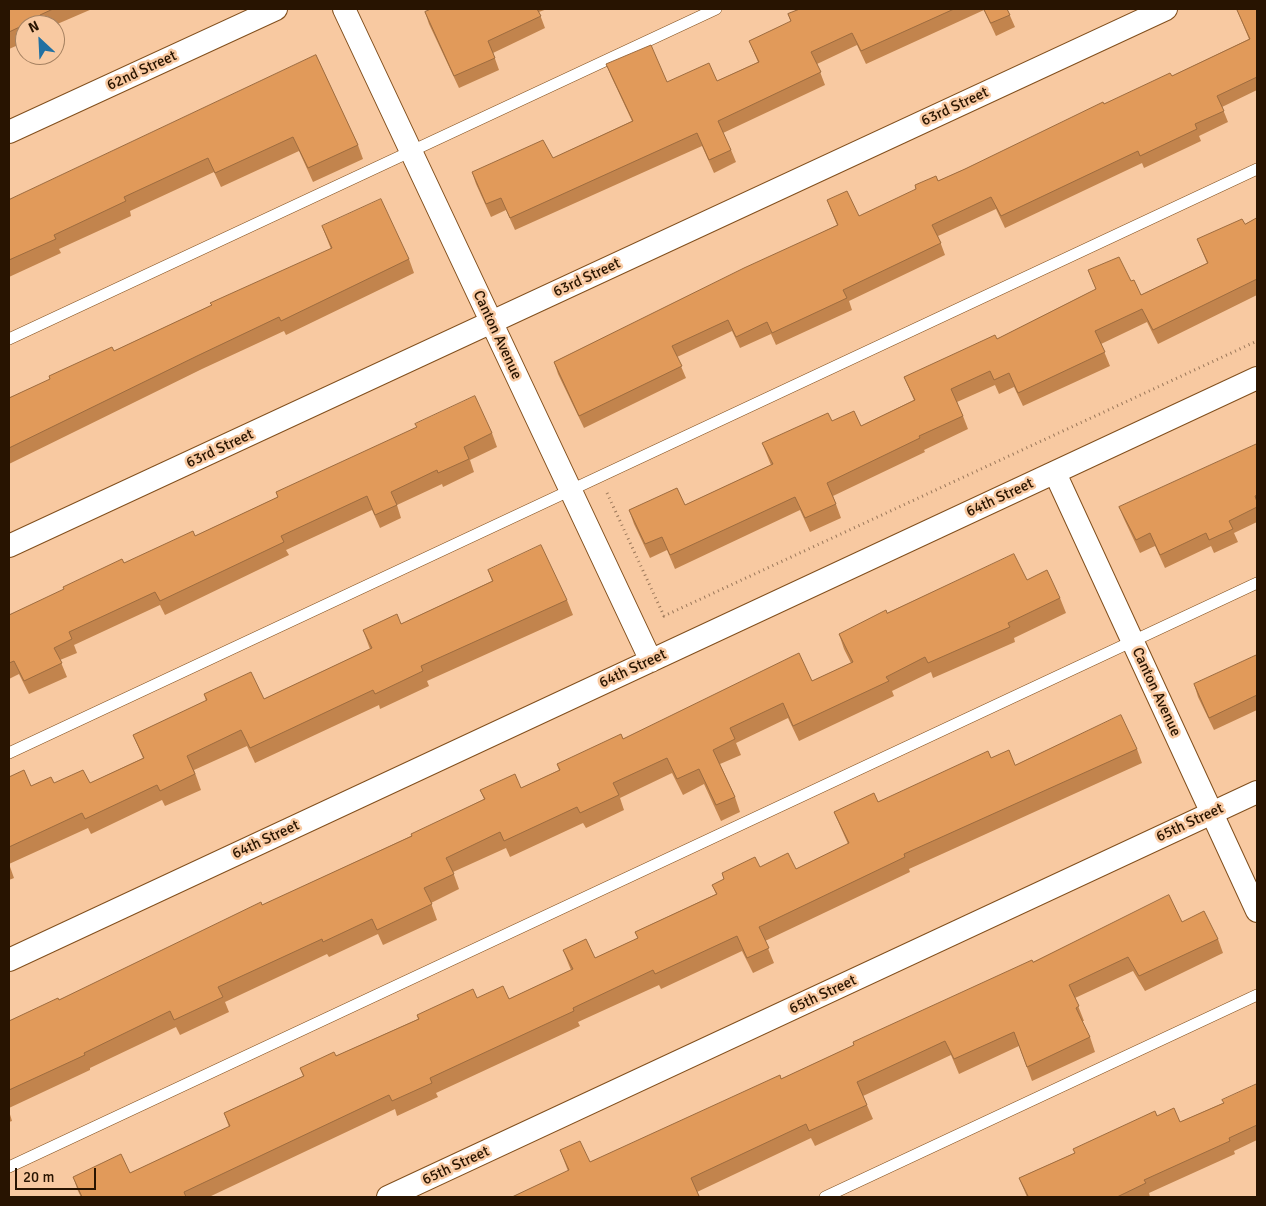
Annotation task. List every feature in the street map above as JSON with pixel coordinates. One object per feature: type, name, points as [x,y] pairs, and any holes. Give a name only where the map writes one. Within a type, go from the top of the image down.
[{"type":"street","name":"62nd Street","points":[[9,132],[276,9]]},
{"type":"street","name":"Canton Avenue","points":[[344,9],[651,661]]},
{"type":"street","name":"63rd Street","points":[[9,546],[1166,9]]},
{"type":"street","name":"64th Street","points":[[9,960],[1257,378]]},
{"type":"street","name":"Canton Avenue","points":[[1055,473],[1257,911]]},
{"type":"street","name":"65th Street","points":[[388,1197],[1257,792]]},
{"type":"lane","points":[[9,339],[410,150],[716,9]]},
{"type":"lane","points":[[9,753],[1257,169]]},
{"type":"lane","points":[[9,1167],[1257,583]]},
{"type":"lane","points":[[825,1197],[1257,995]]},
{"type":"path","points":[[599,476],[664,616],[1257,341]]},
{"type":"building","points":[[9,9],[53,9],[40,15],[15,15],[15,29],[9,32]]},
{"type":"building","points":[[431,9],[537,9],[541,16],[488,41],[495,58],[454,76],[425,12]]},
{"type":"building","points":[[800,9],[954,9],[861,51],[852,33],[811,52],[821,72],[718,121],[731,150],[709,160],[697,133],[510,218],[501,198],[486,204],[472,172],[543,140],[553,158],[633,121],[606,64],[651,45],[667,82],[709,63],[717,81],[759,62],[749,41],[791,21],[788,14]]},
{"type":"building","points":[[984,9],[1007,9],[1010,15],[991,23]]},
{"type":"building","points":[[1257,9],[1257,77],[1217,96],[1224,111],[1195,124],[1197,129],[1140,156],[1138,151],[1001,216],[991,197],[932,225],[941,243],[843,290],[847,298],[772,333],[767,322],[736,337],[728,320],[672,346],[682,366],[579,416],[554,362],[744,268],[838,225],[827,200],[847,191],[859,216],[916,189],[915,185],[936,176],[938,181],[1103,102],[1104,104],[1170,73],[1172,76],[1250,39],[1237,10]]},
{"type":"building","points":[[316,55],[358,145],[308,168],[293,137],[215,173],[208,158],[124,197],[126,201],[54,235],[56,239],[9,260],[9,200]]},
{"type":"building","points":[[381,199],[409,259],[281,321],[279,317],[9,448],[9,398],[50,379],[49,376],[112,347],[114,351],[212,305],[210,303],[332,248],[322,226]]},
{"type":"building","points":[[1257,218],[1257,279],[1153,330],[1142,309],[1095,331],[1105,352],[1018,393],[1009,373],[994,380],[990,371],[951,389],[963,416],[919,436],[920,438],[827,483],[836,504],[805,518],[795,497],[670,555],[662,537],[645,544],[629,510],[677,488],[685,505],[773,464],[762,443],[828,413],[832,421],[854,411],[861,426],[915,400],[904,377],[995,335],[997,339],[1096,289],[1088,270],[1119,257],[1131,281],[1134,280],[1141,295],[1208,263],[1197,239],[1242,219],[1245,224]]},
{"type":"building","points":[[475,396],[492,433],[464,447],[469,459],[438,473],[437,470],[391,492],[397,505],[375,515],[367,496],[281,536],[284,542],[160,601],[155,592],[69,632],[72,639],[54,648],[62,663],[24,681],[14,661],[9,663],[9,615],[122,559],[124,563],[193,531],[195,536],[278,497],[276,492],[417,427],[415,424]]},
{"type":"building","points":[[1257,444],[1257,495],[1255,496],[1257,507],[1229,521],[1233,529],[1209,540],[1206,533],[1160,555],[1150,533],[1136,540],[1119,507]]},
{"type":"building","points":[[541,545],[567,600],[421,666],[423,671],[375,694],[373,690],[250,748],[241,730],[187,756],[195,774],[160,791],[157,785],[85,819],[82,813],[9,847],[9,777],[24,770],[31,786],[51,777],[54,783],[83,770],[90,783],[144,758],[133,735],[207,700],[204,694],[251,672],[264,699],[372,648],[363,630],[397,614],[401,624],[493,581],[488,570]]},
{"type":"building","points":[[1014,554],[1027,580],[1047,570],[1060,598],[1008,623],[1010,627],[928,663],[925,657],[886,677],[889,681],[793,726],[783,703],[730,728],[735,739],[713,750],[735,797],[716,805],[699,769],[677,779],[667,758],[613,783],[619,795],[580,813],[577,807],[504,841],[500,832],[446,858],[454,874],[424,888],[432,904],[377,930],[372,919],[323,942],[322,939],[218,987],[223,997],[174,1020],[170,1011],[84,1053],[85,1055],[9,1090],[9,1021],[58,998],[59,1000],[261,902],[262,905],[412,836],[411,834],[485,799],[480,790],[515,774],[521,788],[560,770],[557,764],[621,734],[623,739],[799,653],[812,681],[853,662],[839,634],[886,610],[887,613]]},
{"type":"building","points":[[1257,655],[1257,695],[1209,718],[1194,684]]},
{"type":"building","points":[[1121,715],[1137,749],[904,854],[905,857],[759,927],[769,948],[747,958],[737,936],[655,974],[653,970],[573,1008],[574,1011],[430,1078],[432,1083],[392,1101],[389,1095],[184,1192],[186,1197],[82,1197],[73,1177],[121,1154],[130,1173],[230,1126],[224,1113],[304,1076],[300,1068],[334,1052],[336,1056],[419,1019],[417,1015],[473,989],[477,998],[503,986],[509,999],[573,969],[563,950],[586,939],[595,958],[638,938],[635,932],[717,894],[712,885],[724,879],[722,873],[755,857],[760,867],[788,853],[796,869],[849,843],[834,812],[874,793],[878,802],[988,751],[991,758],[1009,750],[1015,765]]},
{"type":"building","points":[[1169,895],[1182,922],[1204,911],[1218,939],[1139,976],[1128,957],[1069,985],[1079,1006],[1076,1008],[1090,1037],[1027,1067],[1014,1032],[954,1059],[945,1041],[857,1082],[867,1105],[809,1131],[806,1124],[691,1178],[699,1196],[512,1197],[569,1170],[560,1150],[580,1141],[590,1162],[780,1075],[781,1079],[854,1045],[853,1042],[1032,960],[1033,962]]},
{"type":"building","points":[[1257,1084],[1257,1125],[1229,1138],[1230,1141],[1144,1180],[1146,1183],[1117,1197],[1026,1197],[1028,1196],[1019,1178],[1075,1153],[1073,1149],[1155,1111],[1157,1116],[1174,1108],[1180,1122],[1224,1103],[1222,1100]]}]
